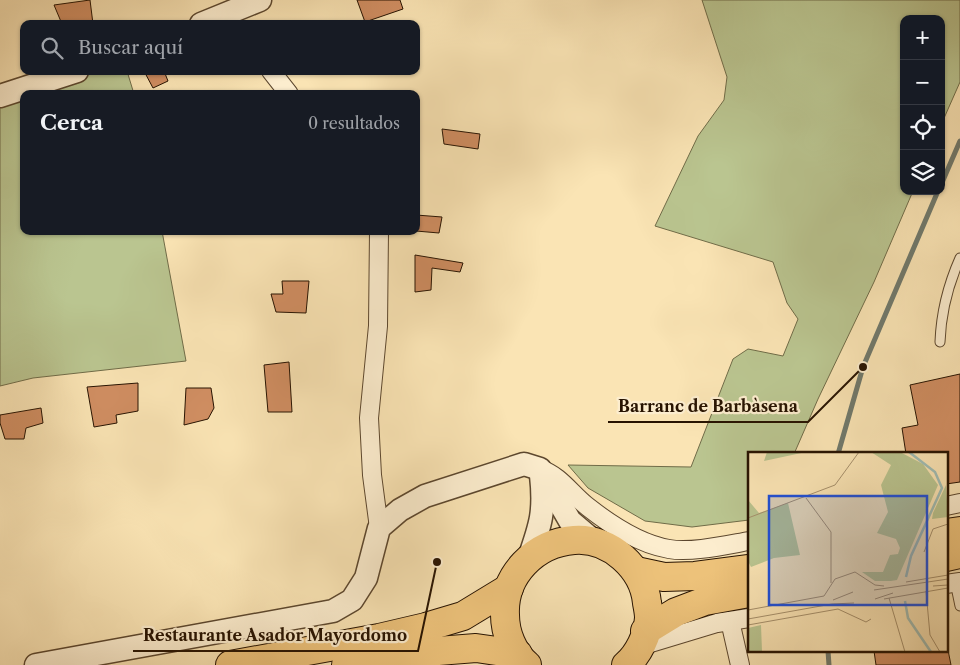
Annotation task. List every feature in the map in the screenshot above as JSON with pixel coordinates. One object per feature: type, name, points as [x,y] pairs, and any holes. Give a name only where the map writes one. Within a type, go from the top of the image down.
[{"type":"highway","points":[[523,660],[513,647],[505,626],[504,603],[512,580],[529,558],[546,546],[575,540],[596,542],[618,553],[636,571],[646,592],[649,619],[633,654]]},
{"type":"highway","points":[[636,571],[664,577],[687,577],[748,569]]},
{"type":"highway","points":[[230,665],[426,628],[463,616],[509,588]]},
{"type":"highway","points":[[633,654],[676,612],[705,601],[748,593]]},
{"type":"highway","points":[[346,665],[438,651],[476,648],[523,660]]},
{"type":"street","points":[[230,19],[260,0]]},
{"type":"street","points":[[0,96],[65,75]]},
{"type":"street","points":[[274,75],[286,90]]},
{"type":"street","points":[[36,665],[333,611],[352,600],[366,578],[379,528],[372,475],[369,418],[378,326],[379,235]]},
{"type":"street","points":[[379,528],[400,510],[425,496],[524,464],[552,473],[587,507],[616,527],[643,542],[670,549],[711,548],[748,541]]},
{"type":"street","points":[[540,470],[570,521],[596,542]]},
{"type":"street","points":[[529,558],[540,529],[544,502],[540,470]]},
{"type":"street","points":[[948,526],[960,522]]},
{"type":"street","points":[[633,654],[730,621],[748,618]]},
{"type":"street","points":[[730,621],[740,665]]},
{"type":"lane","points":[[940,342],[941,320],[954,271],[960,258]]},
{"type":"lane","points":[[954,583],[960,606]]},
{"type":"green space","points":[[702,0],[960,0],[960,82],[945,116],[945,15],[900,15],[900,195],[911,195],[874,282],[795,452],[748,452],[748,520],[692,527],[645,521],[588,488],[568,465],[691,467],[733,359],[748,349],[783,356],[798,319],[787,303],[773,262],[655,226],[698,136],[724,100],[727,77]]},
{"type":"green space","points":[[29,75],[128,75],[133,90],[20,90],[20,235],[163,235],[186,361],[33,378],[0,386],[0,85]]},
{"type":"building","points":[[90,0],[92,20],[60,20],[54,5]]},
{"type":"building","points":[[357,0],[400,0],[403,9],[371,20],[364,20]]},
{"type":"building","points":[[146,75],[166,75],[168,81],[153,88]]},
{"type":"building","points":[[442,129],[480,134],[478,149],[444,144]]},
{"type":"building","points":[[420,215],[442,217],[439,233],[420,231]]},
{"type":"building","points":[[415,255],[463,263],[460,272],[432,268],[431,290],[415,292]]},
{"type":"building","points":[[282,281],[309,281],[306,313],[276,312],[271,294],[283,294]]},
{"type":"building","points":[[289,362],[292,412],[268,412],[264,365]]},
{"type":"building","points":[[960,374],[960,482],[948,484],[948,452],[906,452],[902,428],[918,425],[910,385]]},
{"type":"building","points":[[138,383],[138,411],[116,415],[117,423],[94,427],[87,387]]},
{"type":"building","points":[[186,388],[211,388],[214,408],[208,419],[184,425]]},
{"type":"building","points":[[41,408],[43,423],[26,428],[24,439],[5,439],[0,423],[0,415]]},
{"type":"building","points":[[948,650],[951,665],[876,665],[874,652],[948,652]]},
{"type":"waterway","points":[[945,176],[960,141]]},
{"type":"waterway","points":[[839,452],[863,367],[936,195]]},
{"type":"waterway","points":[[828,652],[829,665]]},
{"type":"place","name":"Barranc de Barbàsena","points":[[863,367]]},
{"type":"place","name":"Restaurante Asador Mayordomo","points":[[437,562]]}]
